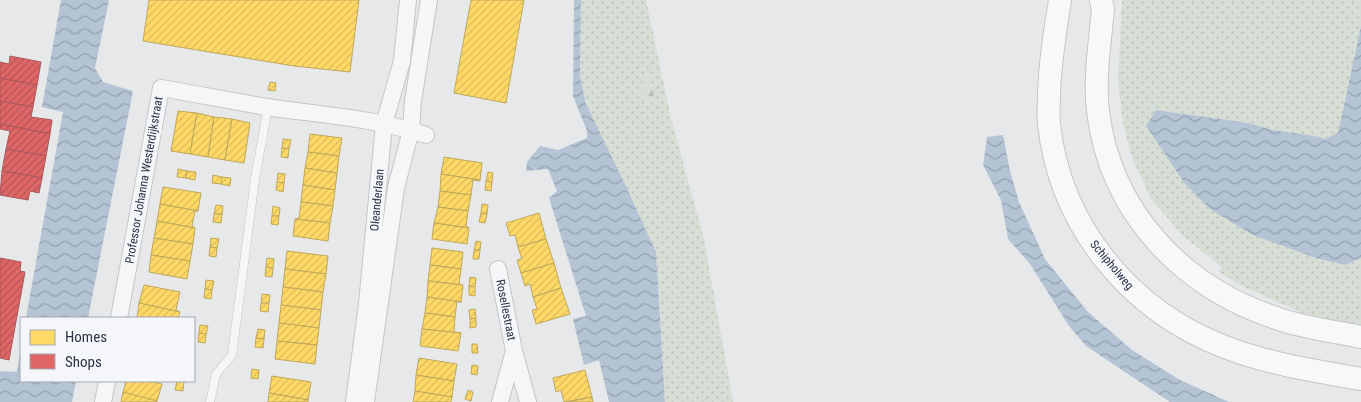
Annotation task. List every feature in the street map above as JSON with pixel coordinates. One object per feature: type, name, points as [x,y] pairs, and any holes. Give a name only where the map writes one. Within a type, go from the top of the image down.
[{"type":"main road","name":"Schipholweg","points":[[1060,0],[1050,76],[1048,122],[1060,176],[1073,209],[1104,260],[1145,302],[1186,330],[1205,339],[1244,354],[1287,365],[1361,379]]},
{"type":"main road","points":[[1104,3],[1097,65],[1098,111],[1104,145],[1116,180],[1142,224],[1171,257],[1224,297],[1277,319],[1361,337]]},
{"type":"street","name":"Oleanderlaan","points":[[354,402],[368,304],[384,124],[402,61],[408,0]]},
{"type":"street","name":"Oleanderlaan","points":[[366,402],[396,188],[418,132],[413,102],[429,0]]},
{"type":"street","name":"Professor Johanna Westerdijkstraat","points":[[119,317],[161,88],[268,107],[384,124],[418,132]]},
{"type":"street","name":"Rosellestraat","points":[[498,269],[514,351],[528,402]]},
{"type":"street","name":"Rosellestraat","points":[[500,402],[514,351]]},
{"type":"street","points":[[103,402],[107,382]]},
{"type":"lane","points":[[210,402],[216,374],[232,355],[254,179],[268,107]]},
{"type":"green space","points":[[581,0],[646,0],[671,118],[704,239],[733,402],[665,402],[656,252],[586,104],[580,76]]},
{"type":"green space","points":[[1122,0],[1361,0],[1361,26],[1338,133],[1326,140],[1314,136],[1273,130],[1248,123],[1156,110],[1146,126],[1185,184],[1210,209],[1316,258],[1345,265],[1361,258],[1361,330],[1300,312],[1240,285],[1219,272],[1222,267],[1184,237],[1151,199],[1133,160],[1123,124],[1118,81]]},
{"type":"green space","points":[[648,68],[655,103],[643,100],[641,79]]},
{"type":"water","points":[[61,0],[109,0],[95,68],[103,82],[133,91],[88,317],[26,317],[63,112],[42,107]]},
{"type":"water","points":[[574,0],[581,0],[580,76],[586,104],[656,252],[665,402],[609,402],[599,360],[584,365],[573,319],[586,316],[549,198],[557,191],[548,169],[526,171],[527,162],[540,146],[558,150],[587,138],[587,131],[573,96]]},
{"type":"water","points":[[1361,26],[1361,258],[1345,265],[1316,258],[1253,235],[1210,209],[1185,184],[1146,126],[1156,110],[1248,123],[1273,130],[1326,139],[1338,133]]},
{"type":"water","points":[[1003,135],[1010,171],[1019,202],[1045,259],[1088,312],[1132,350],[1180,380],[1229,402],[1170,402],[1086,346],[1069,326],[1030,264],[1008,239],[1001,200],[983,165],[987,137]]},
{"type":"water","points":[[20,352],[20,382],[76,382],[72,402],[0,402],[0,371],[17,372]]},
{"type":"building: Homes","points":[[149,0],[359,0],[350,72],[294,66],[143,41]]},
{"type":"building: Homes","points":[[471,0],[524,0],[506,103],[454,93]]},
{"type":"building: Homes","points":[[270,82],[276,83],[275,91],[268,90]]},
{"type":"building: Homes","points":[[178,111],[197,113],[190,154],[171,151]]},
{"type":"building: Homes","points":[[197,113],[214,117],[208,157],[190,154]]},
{"type":"building: Homes","points":[[214,117],[232,119],[225,160],[208,157]]},
{"type":"building: Homes","points":[[232,119],[250,123],[244,163],[225,160]]},
{"type":"building: Homes","points":[[310,134],[342,138],[339,156],[308,152]]},
{"type":"building: Homes","points":[[283,139],[291,140],[289,149],[282,148]]},
{"type":"building: Homes","points":[[282,148],[289,149],[288,158],[281,157]]},
{"type":"building: Homes","points":[[308,152],[339,156],[337,173],[305,168]]},
{"type":"building: Homes","points":[[444,157],[482,163],[480,180],[441,174]]},
{"type":"building: Homes","points":[[305,168],[337,173],[335,190],[303,185]]},
{"type":"building: Homes","points":[[178,169],[187,171],[186,178],[177,177]]},
{"type":"building: Homes","points":[[187,171],[196,172],[195,180],[186,178]]},
{"type":"building: Homes","points":[[488,172],[493,173],[492,182],[486,181]]},
{"type":"building: Homes","points":[[278,173],[285,174],[284,183],[277,182]]},
{"type":"building: Homes","points":[[441,174],[480,181],[473,180],[471,195],[440,191]]},
{"type":"building: Homes","points":[[213,175],[222,177],[221,184],[212,183]]},
{"type":"building: Homes","points":[[222,177],[231,178],[230,186],[221,184]]},
{"type":"building: Homes","points":[[486,181],[492,182],[491,191],[485,190]]},
{"type":"building: Homes","points":[[277,182],[284,183],[283,192],[276,190]]},
{"type":"building: Homes","points":[[303,185],[335,190],[333,206],[301,202]]},
{"type":"building: Homes","points":[[163,187],[201,193],[198,211],[160,204]]},
{"type":"building: Homes","points":[[440,191],[471,195],[468,211],[438,207]]},
{"type":"building: Homes","points":[[301,202],[333,206],[330,223],[295,219],[299,218]]},
{"type":"building: Homes","points":[[160,204],[198,211],[195,211],[192,226],[195,228],[157,221]]},
{"type":"building: Homes","points":[[482,204],[488,205],[487,214],[481,213]]},
{"type":"building: Homes","points":[[216,205],[223,206],[222,214],[214,214]]},
{"type":"building: Homes","points":[[273,206],[280,208],[279,216],[272,216]]},
{"type":"building: Homes","points":[[438,207],[468,211],[466,226],[469,228],[434,223]]},
{"type":"building: Homes","points":[[481,213],[487,214],[485,223],[479,222]]},
{"type":"building: Homes","points":[[539,213],[546,239],[518,247],[515,235],[510,236],[506,223]]},
{"type":"building: Homes","points":[[214,214],[222,214],[221,223],[213,222]]},
{"type":"building: Homes","points":[[272,216],[279,216],[278,225],[271,224]]},
{"type":"building: Homes","points":[[295,219],[330,223],[328,241],[293,236]]},
{"type":"building: Homes","points":[[157,221],[195,228],[193,244],[154,238]]},
{"type":"building: Homes","points":[[434,223],[469,228],[467,244],[432,239]]},
{"type":"building: Homes","points":[[154,238],[193,244],[190,261],[151,255]]},
{"type":"building: Homes","points":[[211,238],[219,239],[217,248],[210,247]]},
{"type":"building: Homes","points":[[546,239],[554,263],[521,273],[517,260],[522,259],[518,247]]},
{"type":"building: Homes","points":[[476,241],[481,242],[480,250],[474,250]]},
{"type":"building: Homes","points":[[210,247],[217,248],[216,257],[209,256]]},
{"type":"building: Homes","points":[[432,248],[463,252],[461,269],[430,265]]},
{"type":"building: Homes","points":[[474,250],[480,250],[479,259],[473,259]]},
{"type":"building: Homes","points":[[287,251],[328,256],[326,274],[285,269]]},
{"type":"building: Homes","points":[[151,255],[190,261],[187,279],[149,272]]},
{"type":"building: Homes","points":[[267,258],[274,259],[273,268],[266,267]]},
{"type":"building: Homes","points":[[554,263],[561,288],[533,297],[530,284],[525,286],[521,273]]},
{"type":"building: Homes","points":[[430,265],[461,269],[459,284],[463,285],[428,281]]},
{"type":"building: Homes","points":[[266,267],[273,268],[272,277],[265,276]]},
{"type":"building: Homes","points":[[285,269],[326,274],[323,292],[283,287]]},
{"type":"building: Homes","points":[[470,277],[476,278],[475,287],[469,286]]},
{"type":"building: Homes","points":[[206,280],[214,281],[212,290],[205,289]]},
{"type":"building: Homes","points":[[428,281],[463,285],[461,302],[427,297]]},
{"type":"building: Homes","points":[[144,285],[180,292],[176,310],[180,312],[139,303]]},
{"type":"building: Homes","points":[[469,286],[475,287],[475,296],[469,295]]},
{"type":"building: Homes","points":[[283,287],[323,292],[321,310],[281,305]]},
{"type":"building: Homes","points":[[561,288],[570,314],[536,324],[532,310],[537,309],[533,297]]},
{"type":"building: Homes","points":[[205,289],[212,290],[211,299],[204,298]]},
{"type":"building: Homes","points":[[262,294],[270,295],[269,303],[261,303]]},
{"type":"building: Homes","points":[[427,297],[457,301],[455,317],[425,313]]},
{"type":"building: Homes","points":[[139,303],[180,312],[178,317],[137,317]]},
{"type":"building: Homes","points":[[261,303],[269,303],[268,312],[260,311]]},
{"type":"building: Homes","points":[[281,305],[321,310],[319,328],[279,323]]},
{"type":"building: Homes","points":[[475,309],[476,318],[470,319],[469,310]]},
{"type":"building: Homes","points":[[425,313],[455,317],[454,332],[461,333],[422,329]]},
{"type":"building: Homes","points":[[476,318],[476,327],[470,328],[470,319]]},
{"type":"building: Homes","points":[[279,323],[319,328],[317,345],[277,341]]},
{"type":"building: Homes","points":[[200,325],[208,326],[206,334],[199,333]]},
{"type":"building: Homes","points":[[258,329],[265,330],[264,339],[256,338]]},
{"type":"building: Homes","points":[[422,329],[461,333],[458,351],[420,346]]},
{"type":"building: Homes","points":[[199,333],[206,334],[205,343],[198,342]]},
{"type":"building: Homes","points":[[256,338],[264,339],[263,348],[255,347]]},
{"type":"building: Homes","points":[[277,341],[317,345],[315,364],[275,359]]},
{"type":"building: Homes","points":[[472,344],[477,344],[478,353],[472,353]]},
{"type":"building: Homes","points":[[419,358],[457,364],[454,381],[416,375]]},
{"type":"building: Homes","points":[[472,365],[478,366],[477,375],[471,374]]},
{"type":"building: Homes","points":[[252,369],[259,370],[258,379],[251,378]]},
{"type":"building: Homes","points":[[585,370],[592,397],[564,402],[561,390],[556,392],[553,378]]},
{"type":"building: Homes","points":[[416,375],[454,381],[452,397],[415,391]]},
{"type":"building: Homes","points":[[272,376],[311,382],[308,400],[269,393]]},
{"type":"building: Homes","points":[[126,382],[153,382],[162,384],[157,401],[123,393]]},
{"type":"building: Homes","points":[[177,382],[184,382],[183,391],[175,390]]},
{"type":"building: Homes","points":[[468,390],[473,392],[471,401],[465,399]]},
{"type":"building: Homes","points":[[415,391],[452,397],[451,402],[413,402]]},
{"type":"building: Homes","points":[[123,392],[157,401],[157,402],[121,402]]},
{"type":"building: Homes","points":[[269,393],[308,400],[308,402],[268,402]]},
{"type":"building: Homes","points":[[592,397],[593,402],[568,402]]},
{"type":"building: Shops","points":[[10,56],[41,62],[37,85],[0,78],[0,62],[9,64]]},
{"type":"building: Shops","points":[[0,78],[37,85],[33,107],[0,101]]},
{"type":"building: Shops","points":[[0,101],[33,107],[31,117],[52,120],[50,134],[0,124]]},
{"type":"building: Shops","points":[[0,124],[50,134],[46,156],[6,149],[10,131],[0,129]]},
{"type":"building: Shops","points":[[6,149],[46,156],[42,178],[2,171]]},
{"type":"building: Shops","points":[[2,171],[42,178],[39,193],[30,191],[28,200],[0,195]]},
{"type":"building: Shops","points":[[0,258],[21,262],[20,271],[25,272],[9,360],[0,358]]}]
